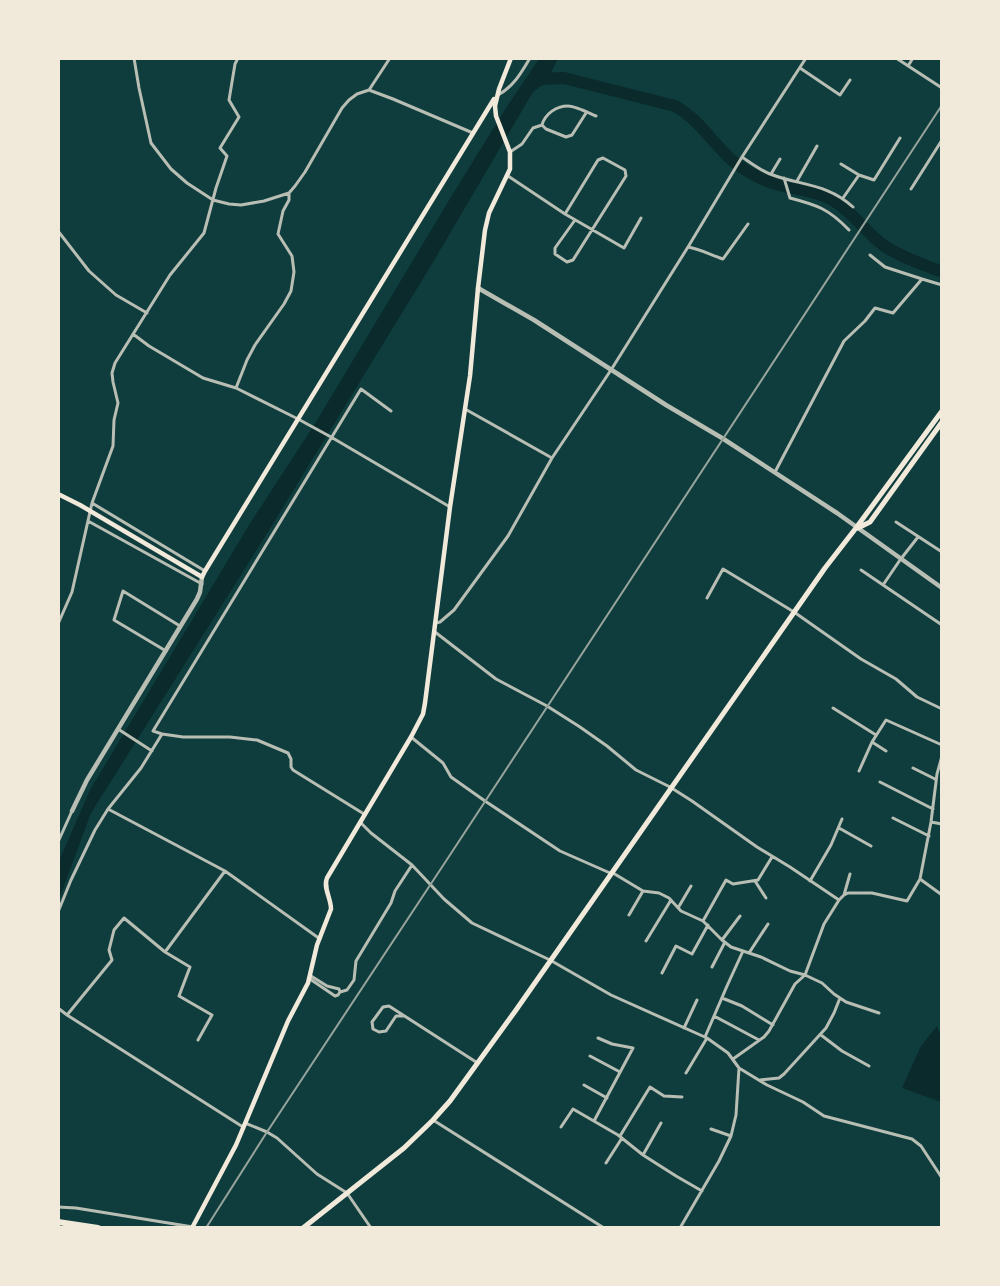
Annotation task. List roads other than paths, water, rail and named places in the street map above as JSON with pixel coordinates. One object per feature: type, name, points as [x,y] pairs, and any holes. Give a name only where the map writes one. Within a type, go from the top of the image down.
[{"type":"highway","points":[[303,1227],[404,1148],[450,1101],[825,568],[942,411]]},
{"type":"highway","points":[[856,528],[870,522],[942,422]]},
{"type":"highway","points":[[58,1222],[98,1227]]},
{"type":"main road","points":[[58,494],[202,577],[496,95],[511,58]]},
{"type":"main road","points":[[193,1227],[236,1145],[288,1021],[310,977],[331,909],[325,882],[423,714],[470,376],[487,220],[510,169],[510,152],[496,116],[496,95]]},
{"type":"street","points":[[134,58],[151,143],[171,169],[187,183],[213,200],[241,205],[289,193],[305,172],[342,108],[357,94],[369,90],[390,58]]},
{"type":"street","points":[[58,624],[72,592],[92,503],[113,446],[114,420],[118,403],[112,382],[115,363],[170,275],[204,233],[227,156],[220,148],[239,117],[229,100],[238,58]]},
{"type":"street","points":[[496,95],[513,84],[530,58]]},
{"type":"street","points":[[436,622],[440,622],[454,610],[508,536],[552,458],[806,58]]},
{"type":"street","points":[[908,66],[913,58]]},
{"type":"street","points":[[896,59],[942,88]]},
{"type":"street","points":[[800,68],[840,95],[849,80]]},
{"type":"street","points":[[369,90],[473,133]]},
{"type":"street","points":[[542,125],[550,111],[568,106],[596,116]]},
{"type":"street","points":[[542,125],[566,137],[572,135],[586,112]]},
{"type":"street","points":[[510,152],[522,144],[533,128],[542,125]]},
{"type":"street","points":[[841,164],[859,175],[874,180],[900,138]]},
{"type":"street","points":[[911,189],[942,141]]},
{"type":"street","points":[[797,181],[818,146]]},
{"type":"street","points":[[742,157],[760,169],[784,179],[819,186],[843,198],[853,207]]},
{"type":"street","points":[[565,214],[598,160],[603,158],[625,170],[626,176],[592,230],[573,260],[567,262],[555,254],[555,248],[575,220]]},
{"type":"street","points":[[771,174],[780,159]]},
{"type":"street","points":[[843,198],[859,175]]},
{"type":"street","points":[[508,176],[565,214],[624,248],[641,219]]},
{"type":"street","points":[[784,179],[790,198],[822,208],[849,230]]},
{"type":"street","points":[[236,388],[255,345],[291,291],[294,272],[292,256],[278,234],[283,211],[289,200],[289,193]]},
{"type":"street","points":[[688,247],[697,248],[723,260],[748,224]]},
{"type":"street","points":[[58,231],[89,271],[116,295],[147,313]]},
{"type":"street","points":[[870,255],[885,267],[942,285]]},
{"type":"street","points":[[774,473],[844,341],[875,308],[893,313],[922,279]]},
{"type":"street","points":[[478,288],[534,320],[610,370],[722,438],[837,513],[942,588]]},
{"type":"street","points":[[133,334],[203,378],[236,388],[331,436],[450,507]]},
{"type":"street","points":[[365,814],[293,770],[288,753],[266,743],[240,738],[196,738],[153,731],[361,389],[391,411]]},
{"type":"street","points":[[465,410],[552,458]]},
{"type":"street","points":[[92,503],[205,570]]},
{"type":"street","points":[[88,520],[202,584]]},
{"type":"street","points":[[896,522],[942,552]]},
{"type":"street","points":[[883,585],[918,537]]},
{"type":"street","points":[[707,598],[723,569],[794,612],[861,659],[896,679],[917,697],[940,708],[942,703]]},
{"type":"street","points":[[861,570],[942,625]]},
{"type":"street","points":[[58,842],[87,780],[120,730],[197,599],[202,577]]},
{"type":"street","points":[[166,651],[114,620],[123,591],[181,626]]},
{"type":"street","points":[[435,632],[496,678],[580,727],[636,770],[670,787],[703,808],[745,839],[839,900]]},
{"type":"street","points":[[833,708],[876,735]]},
{"type":"street","points":[[859,771],[872,742],[886,720],[942,745]]},
{"type":"street","points":[[120,730],[152,751]]},
{"type":"street","points":[[58,912],[95,830],[108,809],[141,768],[162,734]]},
{"type":"street","points":[[411,737],[443,763],[451,777],[560,851],[611,873],[643,891],[658,893],[671,900],[678,908],[703,921],[732,947],[805,975],[828,987],[840,998],[879,1013]]},
{"type":"street","points":[[872,742],[886,751]]},
{"type":"street","points":[[733,1059],[769,1031],[795,984],[805,975],[820,932],[844,895],[872,893],[907,901],[920,879],[932,822],[938,766],[942,756]]},
{"type":"street","points":[[913,768],[936,780]]},
{"type":"street","points":[[880,782],[933,809]]},
{"type":"street","points":[[108,809],[225,871],[320,939]]},
{"type":"street","points":[[893,818],[929,836]]},
{"type":"street","points":[[810,881],[831,846],[842,819]]},
{"type":"street","points":[[360,822],[412,865],[444,899],[472,922],[550,960],[611,995],[706,1038],[724,1049],[739,1068],[775,1090],[803,1102],[824,1116],[912,1139],[921,1146],[942,1178]]},
{"type":"street","points":[[932,822],[942,824]]},
{"type":"street","points":[[839,828],[872,846]]},
{"type":"street","points":[[703,921],[726,880],[733,884],[758,880],[772,856]]},
{"type":"street","points":[[310,977],[335,996],[347,990],[354,980],[356,961],[412,865]]},
{"type":"street","points":[[165,952],[225,871]]},
{"type":"street","points":[[844,895],[850,874]]},
{"type":"street","points":[[920,879],[942,895]]},
{"type":"street","points":[[755,881],[766,898]]},
{"type":"street","points":[[678,908],[691,886]]},
{"type":"street","points":[[629,915],[643,891]]},
{"type":"street","points":[[646,941],[671,900]]},
{"type":"street","points":[[712,967],[723,941],[740,916]]},
{"type":"street","points":[[67,1015],[112,960],[109,950],[114,930],[124,918],[165,952],[190,968],[179,996],[212,1015],[198,1040]]},
{"type":"street","points":[[749,953],[768,924]]},
{"type":"street","points":[[662,973],[676,946],[692,954],[708,925]]},
{"type":"street","points":[[686,1073],[706,1038],[743,951]]},
{"type":"street","points":[[310,977],[327,986],[339,989],[340,992]]},
{"type":"street","points":[[722,998],[742,1006],[773,1025]]},
{"type":"street","points":[[759,1080],[779,1078],[820,1035],[831,1020],[840,998]]},
{"type":"street","points":[[684,1028],[697,1000]]},
{"type":"street","points":[[403,1016],[396,1016],[386,1031],[379,1032],[373,1029],[372,1022],[383,1007],[389,1006],[478,1063]]},
{"type":"street","points":[[58,1008],[244,1125],[267,1131],[317,1174],[347,1193],[371,1227]]},
{"type":"street","points":[[714,1016],[759,1040]]},
{"type":"street","points":[[820,1035],[869,1066]]},
{"type":"street","points":[[594,1121],[633,1048],[612,1044],[598,1038]]},
{"type":"street","points":[[590,1056],[620,1072]]},
{"type":"street","points":[[680,1227],[731,1136],[736,1115],[739,1068]]},
{"type":"street","points":[[584,1084],[607,1098]]},
{"type":"street","points":[[606,1163],[650,1086],[664,1096],[682,1097]]},
{"type":"street","points":[[561,1127],[573,1109],[621,1137],[643,1155],[702,1191]]},
{"type":"street","points":[[433,1120],[604,1227]]},
{"type":"street","points":[[643,1155],[661,1123]]},
{"type":"street","points":[[711,1129],[731,1136]]},
{"type":"street","points":[[58,1207],[193,1227]]},
{"type":"water","points":[[539,59],[558,59],[551,72],[554,81],[545,83],[533,92],[429,269],[266,535],[91,813],[59,899],[59,861],[90,790],[249,525],[316,422],[451,197]]},
{"type":"water","points":[[937,1026],[941,1037],[941,1102],[902,1088],[921,1046]]},
{"type":"waterway","points":[[539,79],[564,78],[675,106],[684,111],[726,155],[744,169],[773,183],[813,192],[833,200],[883,245],[904,257],[942,272]]},
{"type":"railway","points":[[206,1228],[942,105]]}]
